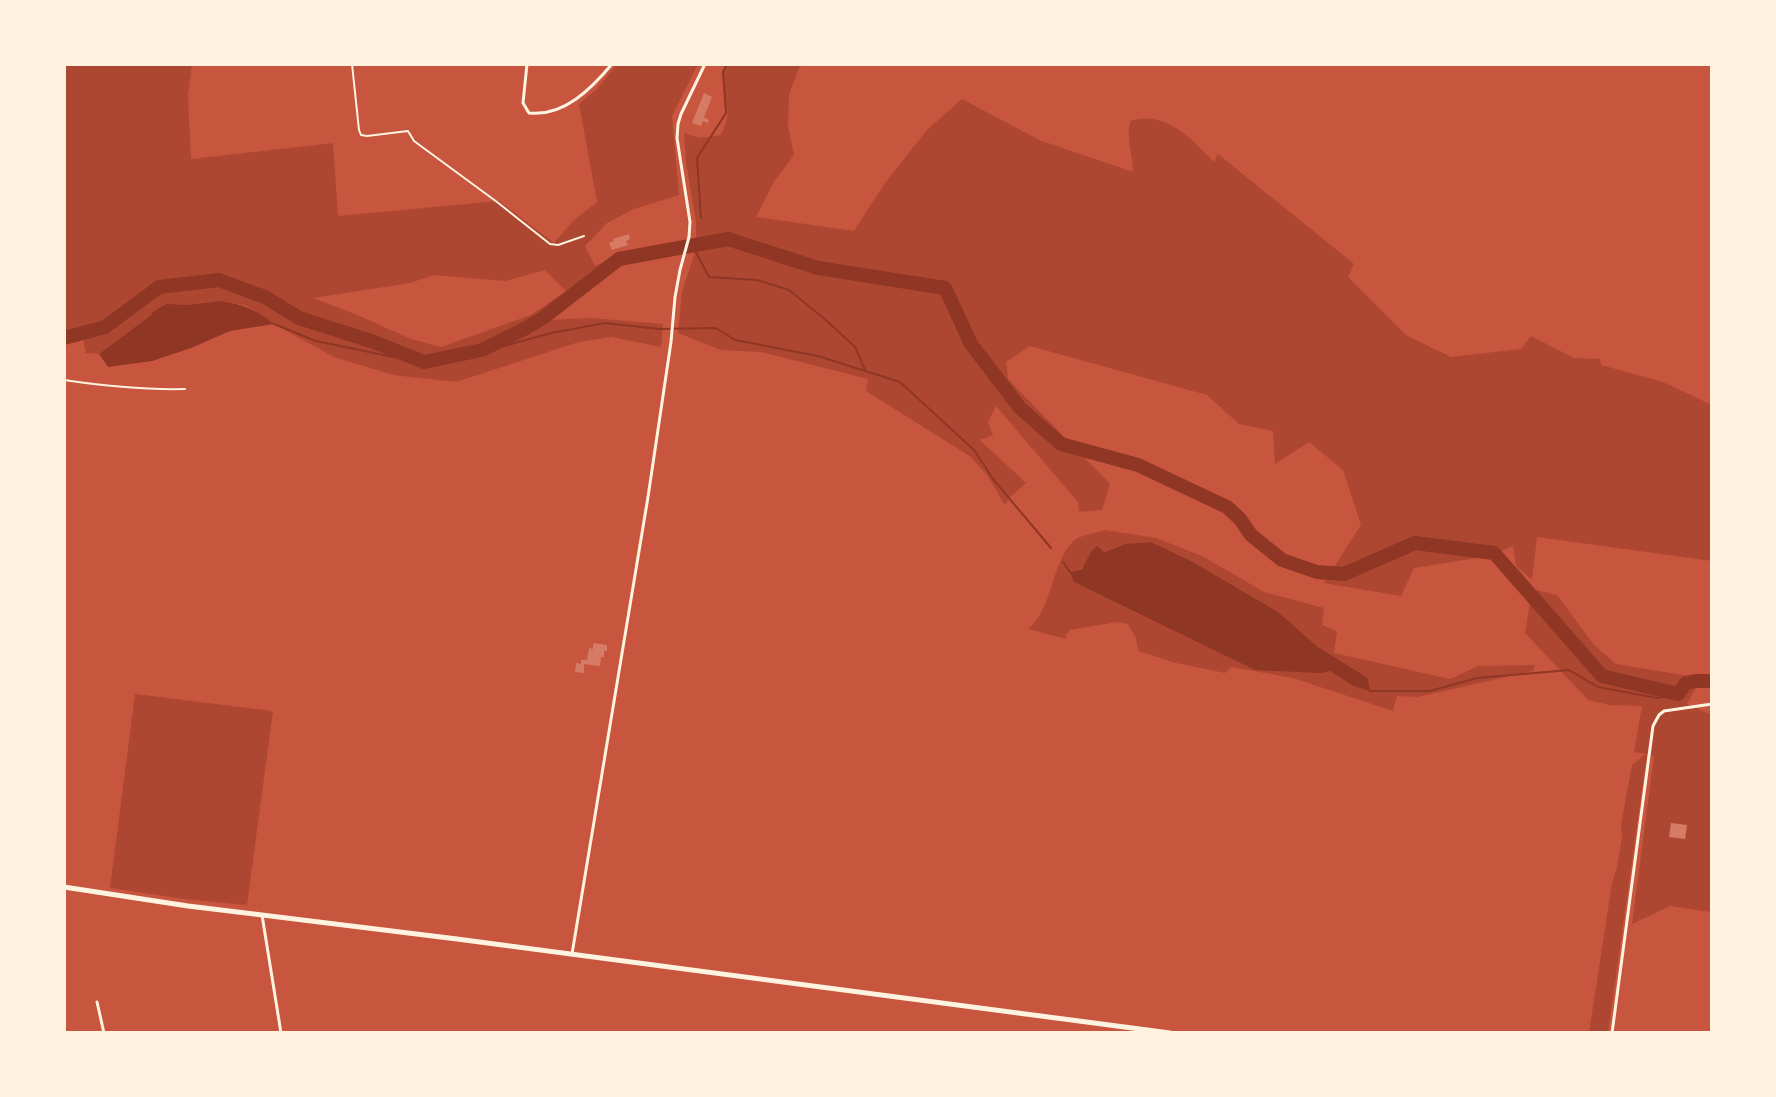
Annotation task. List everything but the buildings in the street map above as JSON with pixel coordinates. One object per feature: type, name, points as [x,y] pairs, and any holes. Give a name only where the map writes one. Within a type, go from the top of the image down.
[{"type":"main road","points":[[64,887],[188,906],[1170,1033]]},
{"type":"street","points":[[527,64],[523,103],[529,113],[535,114],[582,96],[612,64]]},
{"type":"street","points":[[572,954],[648,497],[680,270],[689,237],[690,222],[677,138],[681,114],[705,64]]},
{"type":"street","points":[[1612,1033],[1653,726],[1664,711],[1712,704]]},
{"type":"street","points":[[262,915],[281,1033]]},
{"type":"street","points":[[97,1002],[104,1033]]},
{"type":"lane","points":[[64,380],[115,387],[185,389]]},
{"type":"path","points":[[352,64],[361,135],[408,131],[414,141],[550,244],[558,245],[584,236]]},
{"type":"shaded area","points":[[64,64],[192,64],[188,96],[191,159],[333,143],[338,216],[499,201],[554,243],[573,221],[597,202],[579,104],[597,89],[617,64],[698,64],[672,116],[679,195],[634,209],[607,223],[585,246],[595,266],[610,259],[679,241],[678,255],[620,265],[549,320],[591,318],[663,324],[661,347],[612,337],[579,342],[456,382],[393,375],[334,357],[245,305],[222,301],[167,305],[154,311],[99,354],[86,353],[83,339],[64,342]],"holes":[[[545,270],[566,291],[531,315],[441,347],[411,339],[313,298],[410,283],[434,275],[505,281]]]},
{"type":"shaded area","points":[[725,64],[801,64],[789,94],[788,126],[794,155],[773,183],[756,217],[854,231],[885,183],[927,130],[962,99],[1039,140],[1133,172],[1129,139],[1131,121],[1143,119],[1166,123],[1187,136],[1214,162],[1218,154],[1354,264],[1348,277],[1406,335],[1451,357],[1521,349],[1531,336],[1574,358],[1600,359],[1601,365],[1663,382],[1712,405],[1712,561],[1537,537],[1532,580],[1516,566],[1513,546],[1489,556],[1414,568],[1401,596],[1324,583],[1361,525],[1343,470],[1309,442],[1275,464],[1273,431],[1239,424],[1207,395],[1030,346],[1006,362],[1008,379],[1110,484],[1102,510],[1079,512],[1078,502],[996,406],[988,422],[993,435],[980,440],[1026,483],[1005,505],[987,475],[971,457],[866,391],[868,379],[761,352],[721,350],[678,333],[682,292],[696,249],[696,222],[684,133],[700,138],[721,135],[727,116],[723,81]]},
{"type":"shaded area","points":[[222,301],[250,309],[274,324],[230,331],[152,361],[108,367],[99,354],[167,304]]},
{"type":"shaded area","points":[[1105,530],[1156,538],[1202,556],[1264,592],[1324,608],[1322,625],[1337,631],[1334,653],[1450,679],[1478,666],[1535,665],[1533,671],[1417,697],[1397,696],[1393,711],[1293,678],[1231,667],[1225,673],[1138,651],[1136,638],[1128,624],[1117,622],[1070,630],[1066,639],[1028,629],[1044,608],[1058,566],[1071,544],[1080,537]],"holes":[[[1151,542],[1193,562],[1278,612],[1318,647],[1368,678],[1370,690],[1353,686],[1330,671],[1321,673],[1071,572],[1105,551],[1122,545]]]},
{"type":"shaded area","points":[[1151,542],[1193,562],[1278,612],[1318,647],[1368,678],[1370,691],[1353,686],[1330,671],[1255,670],[1074,582],[1070,572],[1082,569],[1097,546],[1104,552],[1125,544]]},
{"type":"shaded area","points":[[1532,589],[1557,595],[1594,645],[1616,664],[1701,678],[1687,704],[1712,715],[1710,912],[1670,906],[1632,924],[1654,756],[1647,754],[1608,1033],[1589,1033],[1632,765],[1646,754],[1634,752],[1642,706],[1609,705],[1588,700],[1525,633]]},
{"type":"shaded area","points":[[135,694],[273,711],[247,905],[110,888]]},
{"type":"waterway","points":[[701,218],[697,158],[726,113],[723,72],[727,64]]},
{"type":"waterway","points":[[64,338],[105,327],[159,287],[219,280],[265,297],[299,318],[424,362],[482,350],[524,329],[543,318],[619,259],[728,239],[818,268],[945,288],[971,344],[1020,408],[1061,444],[1138,465],[1227,507],[1251,535],[1282,560],[1317,572],[1344,574],[1415,543],[1494,553],[1602,676],[1678,694],[1686,683],[1712,681]]},
{"type":"waterway","points":[[692,245],[709,277],[757,280],[789,290],[855,347],[865,370]]},
{"type":"waterway","points":[[482,350],[605,323],[659,329],[716,328],[735,340],[818,356],[900,382],[974,450],[993,479],[1051,548]]},
{"type":"waterway","points":[[274,324],[316,341],[403,359],[410,356]]},
{"type":"waterway","points":[[1063,562],[1070,572]]},
{"type":"waterway","points":[[1370,691],[1430,691],[1477,678],[1569,670],[1598,687],[1657,698],[1678,694]]}]
